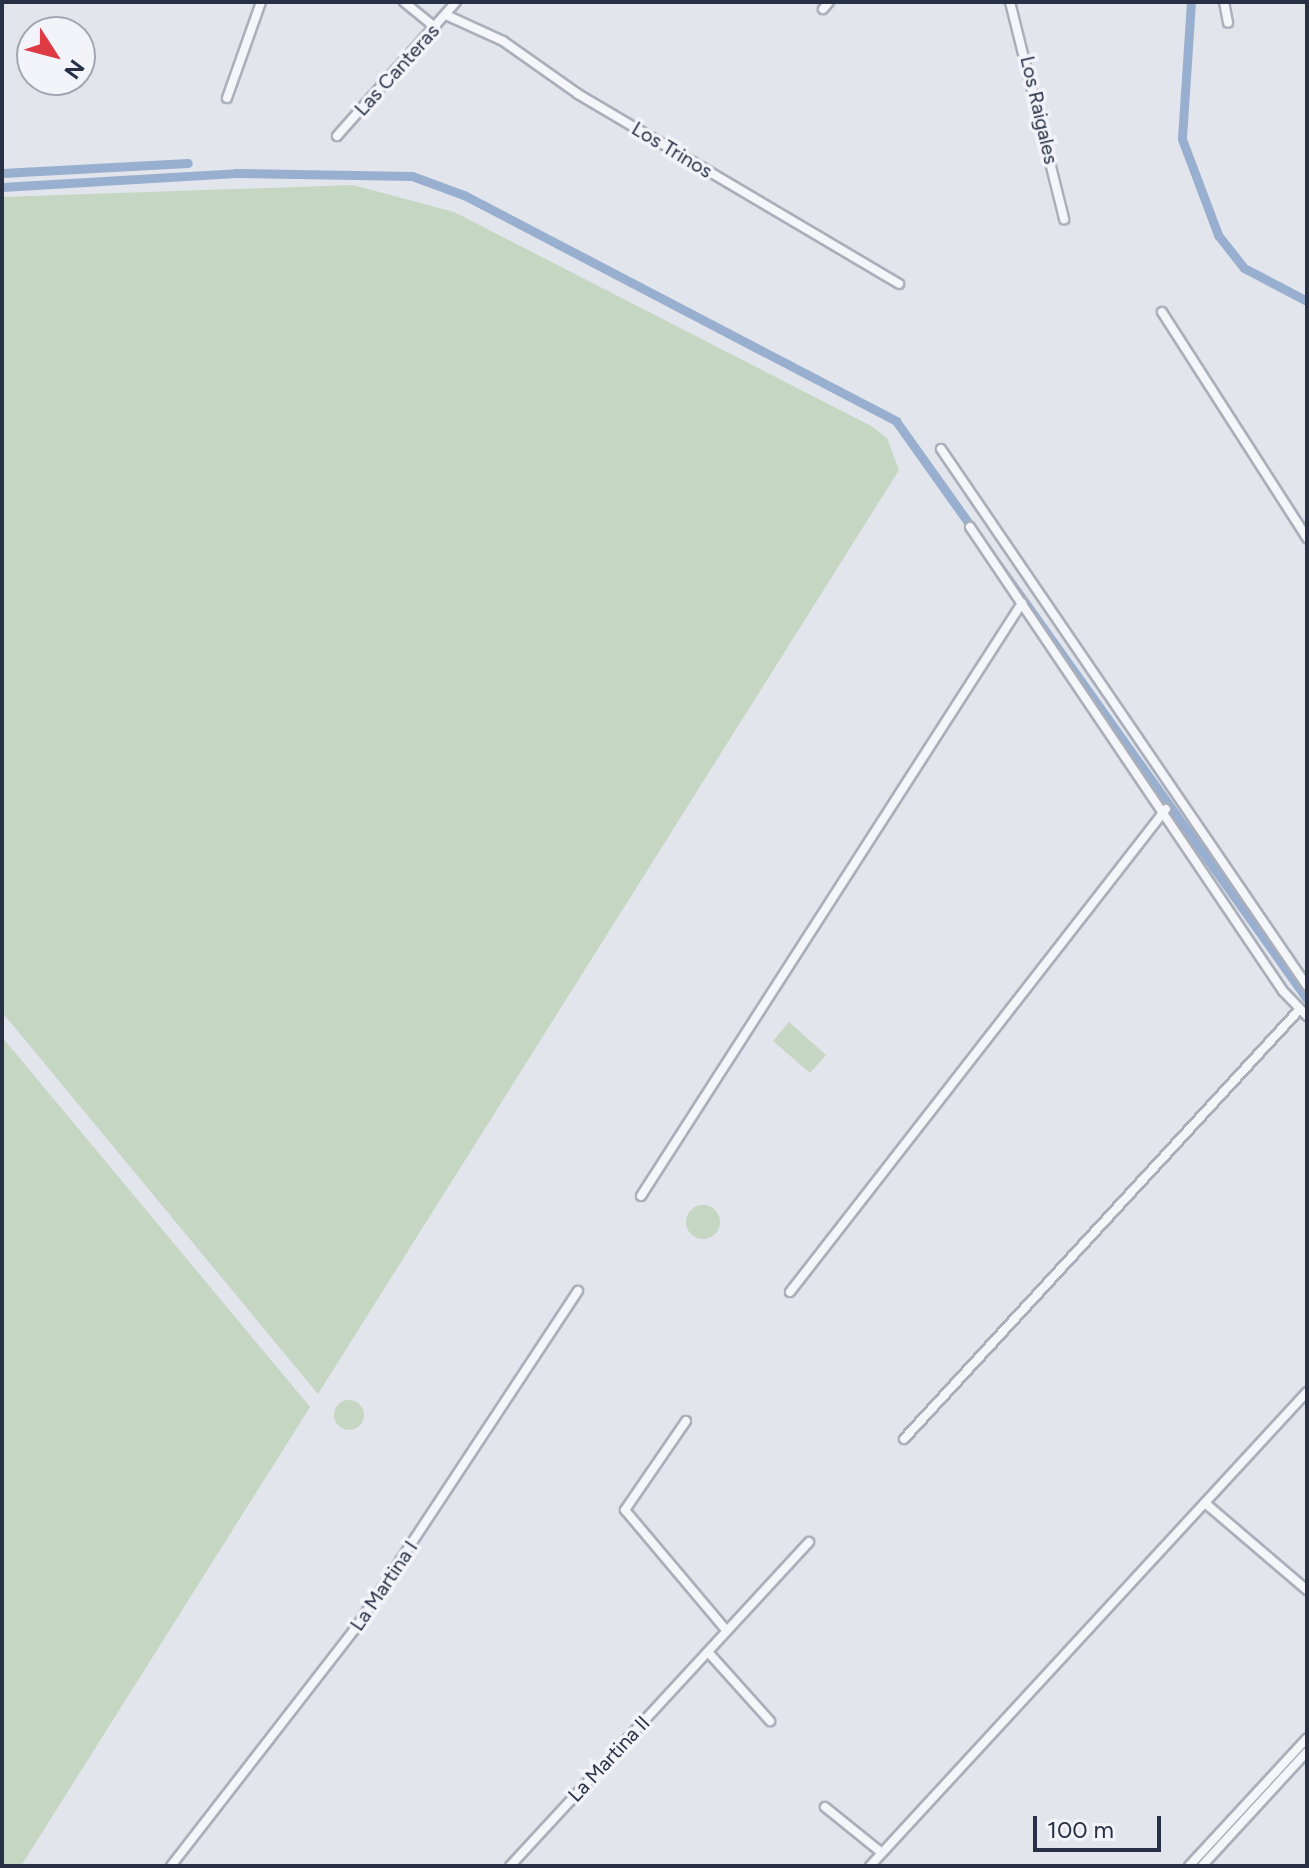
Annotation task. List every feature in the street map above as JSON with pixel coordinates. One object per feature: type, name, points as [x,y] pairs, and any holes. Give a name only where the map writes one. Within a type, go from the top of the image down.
[{"type":"street","points":[[227,98],[261,2]]},
{"type":"street","points":[[404,2],[436,28]]},
{"type":"street","name":"Las Canteras","points":[[337,136],[456,2]]},
{"type":"street","name":"Los Raigales","points":[[1010,2],[1064,219]]},
{"type":"street","points":[[1224,2],[1228,23]]},
{"type":"street","name":"Los Trinos","points":[[446,15],[496,36],[578,94],[899,284]]},
{"type":"street","points":[[1162,312],[1307,538]]},
{"type":"street","points":[[941,449],[1307,986]]},
{"type":"street","points":[[904,1439],[1303,1013],[970,527]]},
{"type":"street","points":[[641,1196],[1022,603]]},
{"type":"street","points":[[790,1292],[1166,809]]},
{"type":"street","name":"La Martina I","points":[[171,1866],[355,1629],[578,1291]]},
{"type":"street","points":[[870,1866],[1307,1392]]},
{"type":"street","points":[[686,1421],[625,1510],[727,1631]]},
{"type":"street","points":[[1205,1503],[1307,1590]]},
{"type":"street","name":"La Martina II","points":[[510,1866],[809,1542]]},
{"type":"street","points":[[708,1652],[770,1721]]},
{"type":"street","points":[[1189,1866],[1307,1738]]},
{"type":"street","points":[[1202,1866],[1307,1752]]},
{"type":"street","points":[[825,1807],[882,1853]]},
{"type":"green space","points":[[353,185],[454,212],[871,426],[887,438],[899,470],[318,1394],[2,1012],[2,197]]},
{"type":"green space","points":[[789,1022],[826,1055],[810,1073],[773,1041]]},
{"type":"green space","points":[[2,1037],[310,1407],[21,1866],[2,1866]]},
{"type":"green space","points":[[703,1205],[715,1210],[720,1222],[715,1234],[703,1239],[691,1234],[686,1222],[691,1210]]},
{"type":"green space","points":[[349,1400],[360,1404],[364,1415],[360,1426],[349,1430],[338,1426],[334,1415],[338,1404]]},
{"type":"waterway","points":[[1191,2],[1182,139],[1218,235],[1244,268],[1307,301]]},
{"type":"waterway","points":[[2,173],[188,163]]},
{"type":"waterway","points":[[2,187],[236,173],[412,176],[464,195],[896,421],[1307,999]]}]
